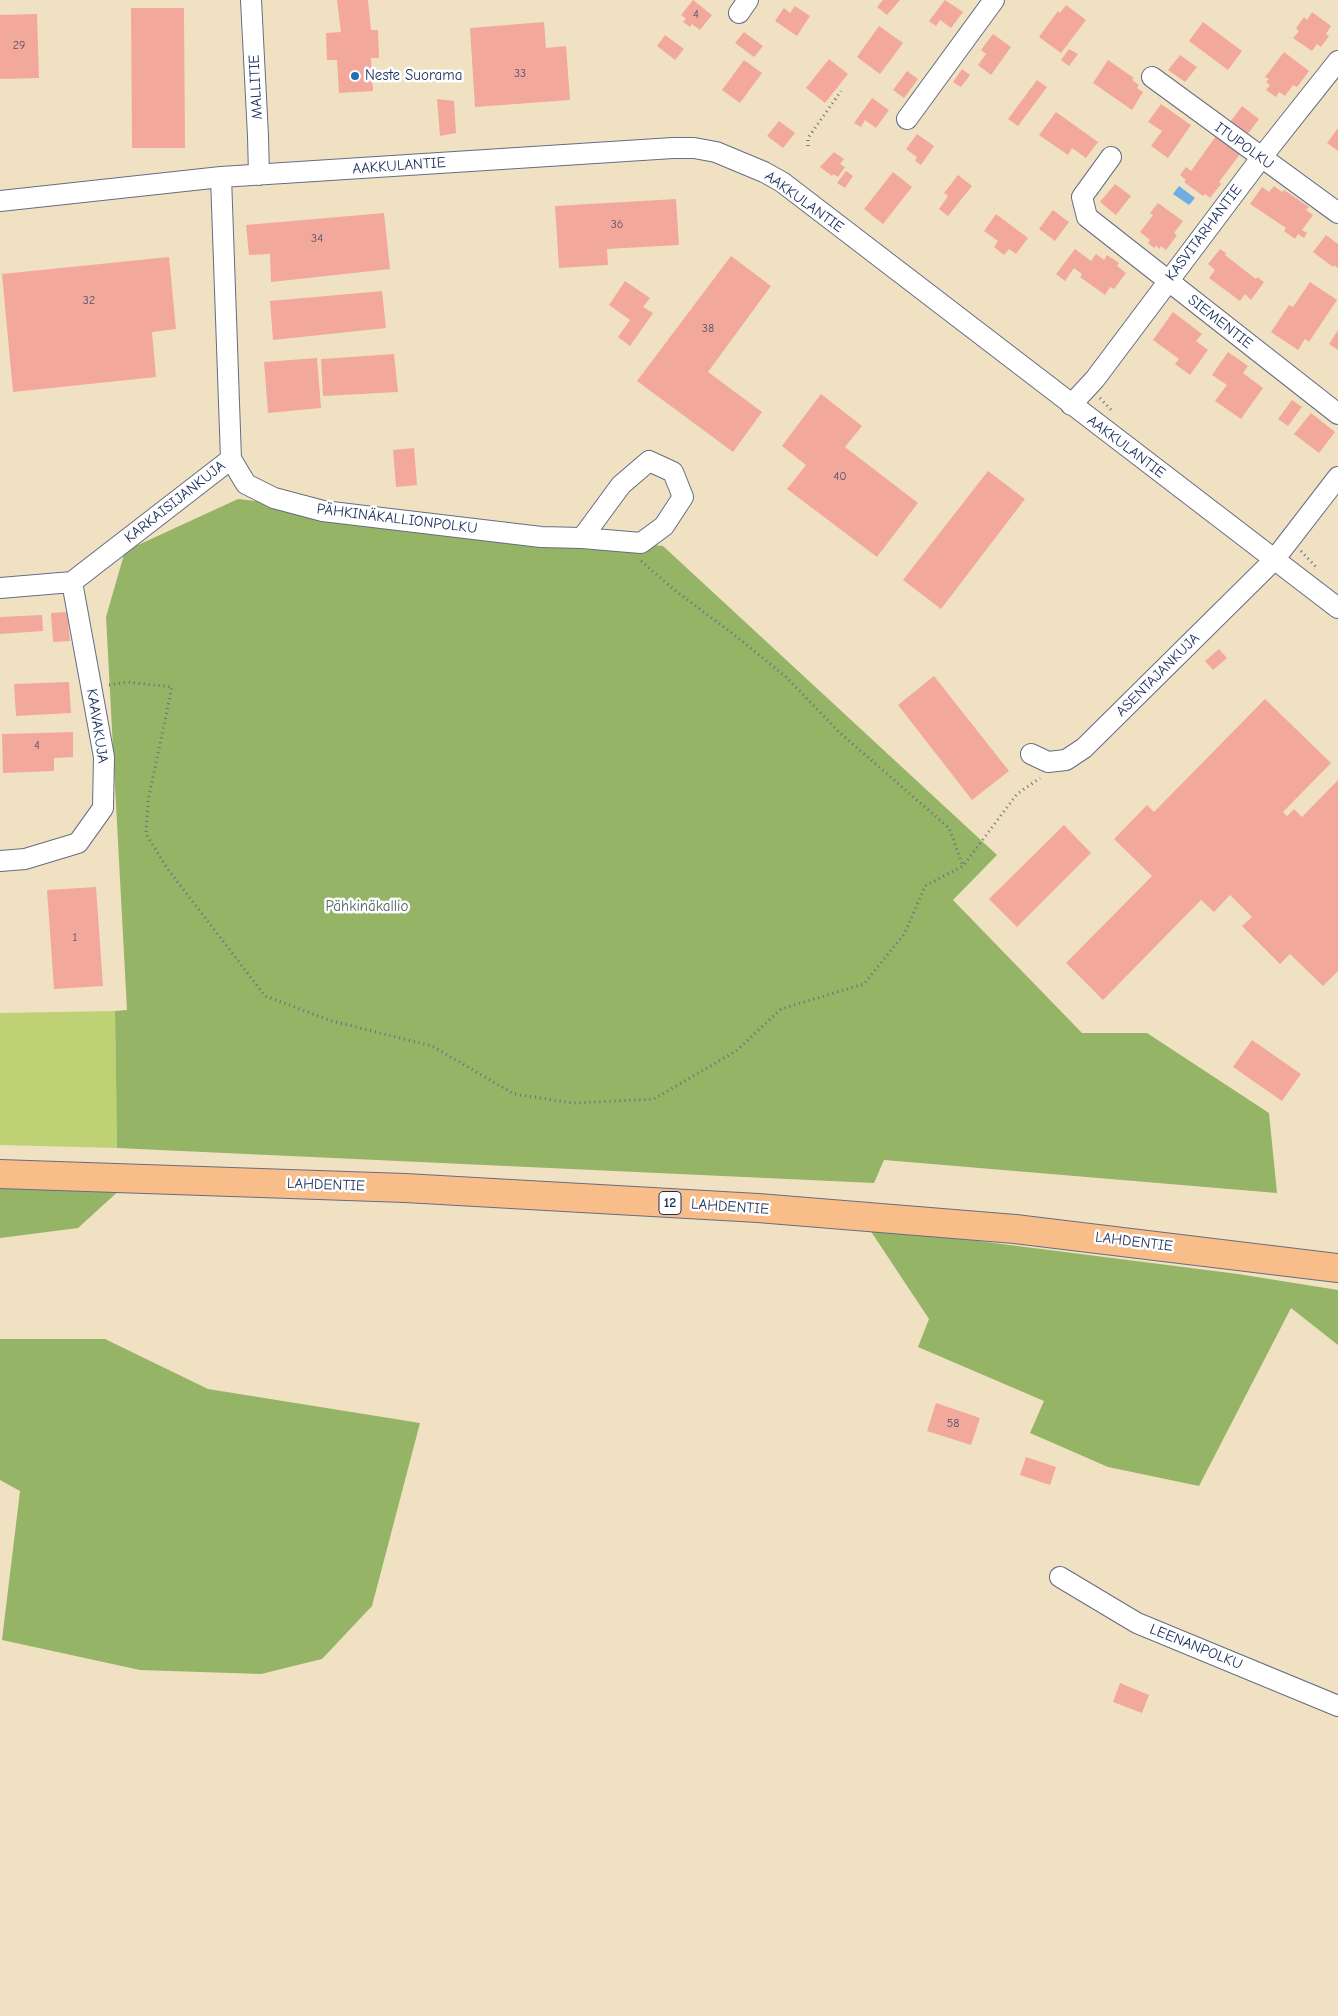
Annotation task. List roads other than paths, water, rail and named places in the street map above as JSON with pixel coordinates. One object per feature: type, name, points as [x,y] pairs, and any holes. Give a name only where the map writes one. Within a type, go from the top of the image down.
[{"type":"highway","name":"LAHDENTIE","points":[[0,1174],[405,1188],[758,1208],[1015,1229],[1338,1268]]},
{"type":"street","name":"MALLITIE","points":[[251,0],[259,175]]},
{"type":"street","points":[[907,119],[994,0]]},
{"type":"street","name":"KASVITARHANTIE","points":[[1071,405],[1087,388],[1261,158],[1338,61]]},
{"type":"street","name":"ITUPOLKU","points":[[1152,77],[1338,213]]},
{"type":"street","name":"AAKKULANTIE","points":[[0,201],[221,177],[673,148],[694,148],[716,152],[764,172],[782,182],[1338,608]]},
{"type":"street","name":"SIEMENTIE","points":[[1110,157],[1082,197],[1087,217],[1338,414]]},
{"type":"street","name":"KARKAISIJANKUJA","points":[[72,582],[231,459],[221,177]]},
{"type":"street","name":"PÄHKINÄKALLIONPOLKU","points":[[231,459],[246,484],[274,498],[323,511],[541,537],[640,543],[664,526],[683,497],[673,472],[649,461],[621,484],[582,538]]},
{"type":"street","name":"ASENTAJANKUJA","points":[[1031,754],[1048,762],[1066,760],[1084,748],[1274,560],[1338,477]]},
{"type":"street","points":[[0,588],[72,582]]},
{"type":"street","name":"KAAVAKUJA","points":[[0,861],[25,860],[78,843],[103,808],[104,757],[72,582]]},
{"type":"street","name":"LEENANPOLKU","points":[[1060,1577],[1137,1624],[1338,1706]]},
{"type":"water","points":[[1179,186],[1195,198],[1189,205],[1173,194]]},
{"type":"place","name":"Neste Suorama","points":[[355,76]]},
{"type":"park label","name":"Pähkinäkallio","points":[[367,907]]}]
